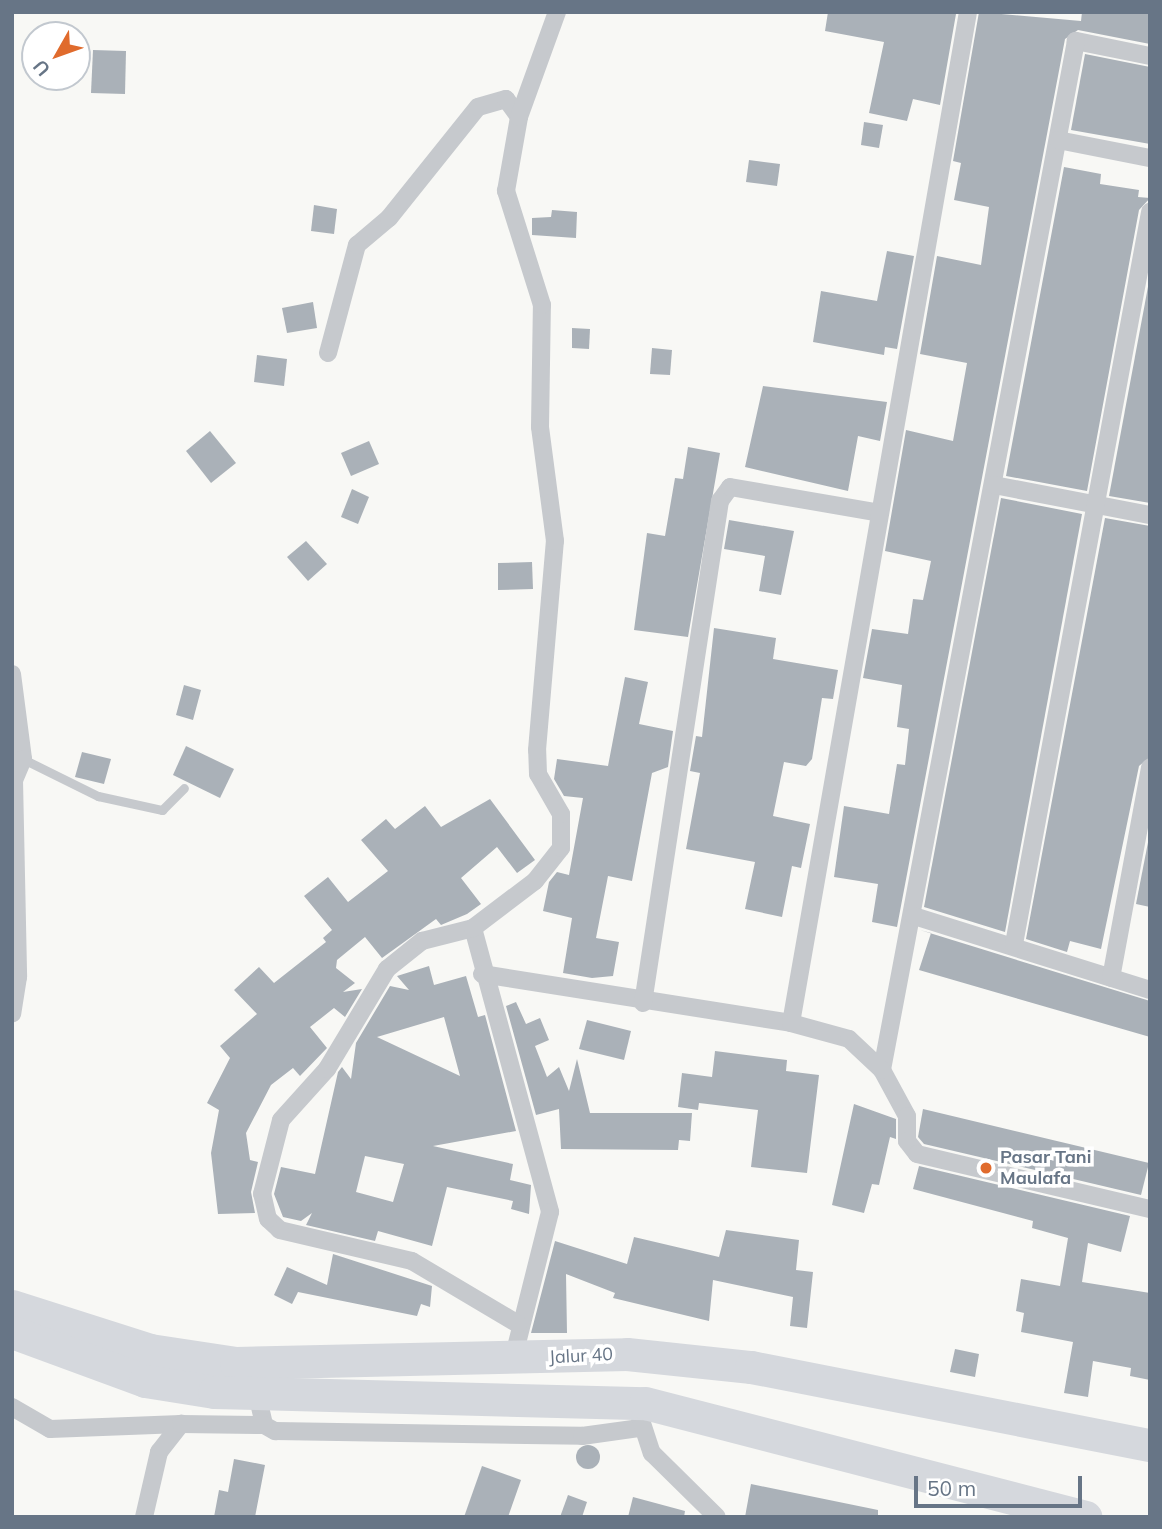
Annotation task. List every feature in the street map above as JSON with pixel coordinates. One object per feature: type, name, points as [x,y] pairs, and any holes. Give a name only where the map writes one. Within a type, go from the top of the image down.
[{"type":"highway","name":"Jalur 40","points":[[12,1306],[150,1350],[236,1363],[513,1359],[627,1354],[751,1367],[1150,1445]]},
{"type":"highway","points":[[12,1332],[145,1381],[261,1409],[394,1397],[640,1415],[1086,1517]]},
{"type":"highway","points":[[383,1359],[381,1372],[394,1397]]},
{"type":"street","points":[[518,1324],[422,1265],[280,1230],[268,1219],[262,1195],[281,1120],[327,1069],[387,969],[422,941],[473,928],[548,869],[564,831],[538,774],[555,541],[540,427],[542,305],[507,205],[519,117],[557,12]]},
{"type":"street","points":[[791,1023],[968,12]]},
{"type":"street","points":[[882,1070],[914,916],[1076,41],[1150,56]]},
{"type":"street","points":[[328,353],[357,245],[389,218],[478,107],[506,99],[519,117]]},
{"type":"street","points":[[1058,140],[1150,158]]},
{"type":"street","points":[[1014,944],[1150,212]]},
{"type":"street","points":[[994,485],[1150,515]]},
{"type":"street","points":[[643,1003],[720,501],[730,487],[880,513]]},
{"type":"street","points":[[12,674],[23,759],[14,780],[18,978],[12,1014]]},
{"type":"street","points":[[1111,978],[1150,768]]},
{"type":"street","points":[[914,916],[1014,944],[1150,990]]},
{"type":"street","points":[[473,928],[482,974],[550,1212],[518,1324],[513,1359]]},
{"type":"street","points":[[482,974],[643,1003],[791,1023],[849,1039],[882,1070],[908,1116],[906,1141],[918,1154],[1150,1209]]},
{"type":"street","points":[[12,1407],[50,1429],[181,1424],[261,1409],[275,1431],[421,1436],[498,1430],[582,1436],[640,1415],[670,1475],[717,1517]]},
{"type":"street","points":[[144,1517],[159,1452],[181,1424]]},
{"type":"lane","points":[[23,759],[98,796],[162,810],[184,788]]},
{"type":"building","points":[[828,12],[956,14],[940,105],[913,99],[907,121],[869,113],[884,42],[825,31]]},
{"type":"building","points":[[979,12],[1081,21],[1082,12],[1150,12],[1150,44],[1078,30],[1065,39],[897,927],[872,922],[878,884],[834,877],[844,806],[889,814],[897,764],[905,765],[909,729],[897,727],[902,685],[863,678],[872,629],[908,634],[913,599],[923,600],[931,561],[885,551],[906,430],[953,441],[967,363],[920,354],[937,256],[981,265],[989,207],[954,200],[961,163],[953,161]]},
{"type":"building","points":[[93,50],[126,51],[125,94],[91,93]]},
{"type":"building","points":[[1085,54],[1150,67],[1150,144],[1071,130]]},
{"type":"building","points":[[864,122],[883,125],[879,148],[861,145]]},
{"type":"building","points":[[749,160],[780,164],[777,186],[746,182]]},
{"type":"building","points":[[1064,167],[1101,174],[1100,184],[1139,190],[1138,197],[1150,198],[1139,210],[1087,491],[1006,476]]},
{"type":"building","points":[[314,205],[337,209],[334,234],[311,231]]},
{"type":"building","points":[[552,210],[577,212],[576,238],[532,235],[532,218],[551,217]]},
{"type":"building","points":[[887,251],[914,256],[897,349],[885,347],[884,355],[813,342],[821,291],[877,301]]},
{"type":"building","points":[[1150,276],[1150,503],[1109,496]]},
{"type":"building","points":[[313,302],[317,328],[287,333],[282,308]]},
{"type":"building","points":[[572,328],[590,329],[589,349],[572,348]]},
{"type":"building","points":[[652,348],[672,350],[670,375],[650,374]]},
{"type":"building","points":[[257,355],[287,359],[284,386],[254,382]]},
{"type":"building","points":[[763,386],[887,402],[880,441],[858,436],[848,491],[745,467]]},
{"type":"building","points":[[210,431],[236,463],[211,483],[186,451]]},
{"type":"building","points":[[369,441],[379,464],[351,476],[341,453]]},
{"type":"building","points":[[688,447],[720,453],[688,637],[634,630],[647,533],[665,536],[675,478],[683,479]]},
{"type":"building","points":[[352,489],[369,497],[358,524],[341,517]]},
{"type":"building","points":[[1001,498],[1082,514],[1005,932],[924,907]]},
{"type":"building","points":[[1105,518],[1150,526],[1150,757],[1139,766],[1101,949],[1070,941],[1067,952],[1026,939]]},
{"type":"building","points":[[729,520],[794,531],[781,595],[759,591],[765,556],[724,549]]},
{"type":"building","points":[[306,541],[327,564],[308,581],[287,557]]},
{"type":"building","points":[[532,562],[533,589],[498,590],[498,563]]},
{"type":"building","points":[[714,628],[776,638],[773,659],[838,670],[833,699],[822,698],[812,759],[806,766],[784,762],[773,816],[810,824],[801,868],[792,866],[782,917],[745,909],[755,862],[686,849],[700,773],[690,771],[696,736],[702,737]]},
{"type":"building","points":[[625,677],[648,682],[639,724],[673,731],[668,767],[652,773],[632,881],[608,876],[596,938],[619,942],[613,976],[592,978],[563,973],[572,918],[543,911],[549,882],[557,872],[569,875],[583,798],[564,796],[554,779],[557,759],[608,766]]},
{"type":"building","points":[[184,685],[201,690],[193,720],[176,715]]},
{"type":"building","points":[[186,746],[234,769],[220,798],[173,775]]},
{"type":"building","points":[[82,752],[111,759],[104,784],[75,777]]},
{"type":"building","points":[[490,799],[535,860],[517,873],[497,847],[461,878],[481,904],[467,914],[441,925],[436,919],[382,958],[365,937],[337,960],[336,968],[355,983],[343,992],[362,989],[345,1017],[334,1008],[310,1027],[327,1048],[300,1076],[293,1068],[271,1085],[246,1133],[250,1160],[258,1162],[251,1192],[255,1213],[218,1214],[211,1153],[219,1110],[207,1103],[230,1058],[220,1046],[257,1014],[234,990],[259,967],[274,983],[326,942],[323,938],[332,930],[304,896],[328,877],[348,902],[388,871],[361,840],[386,819],[395,829],[425,806],[441,827]]},
{"type":"building","points":[[1150,832],[1150,907],[1136,904]]},
{"type":"building","points":[[931,933],[1150,1001],[1150,1037],[919,970]]},
{"type":"building","points":[[429,966],[434,985],[466,976],[478,1017],[485,1015],[516,1131],[433,1146],[513,1164],[510,1180],[531,1185],[529,1214],[511,1209],[513,1201],[447,1187],[432,1246],[378,1231],[375,1241],[306,1225],[312,1213],[301,1221],[283,1217],[274,1194],[281,1167],[315,1174],[338,1072],[342,1067],[351,1079],[356,1043],[390,986],[409,990],[397,976]],"holes":[[[444,1017],[460,1076],[377,1037]],[[365,1156],[404,1164],[393,1202],[356,1192]]]},
{"type":"building","points":[[516,1002],[526,1024],[540,1018],[549,1040],[535,1046],[547,1077],[559,1067],[569,1091],[577,1059],[590,1113],[692,1113],[690,1141],[679,1140],[678,1150],[561,1149],[559,1109],[536,1115],[506,1006]]},
{"type":"building","points":[[587,1020],[631,1031],[624,1060],[579,1049]]},
{"type":"building","points":[[715,1051],[787,1060],[786,1071],[819,1075],[807,1173],[751,1167],[758,1110],[699,1103],[698,1110],[678,1107],[682,1073],[712,1077]]},
{"type":"building","points":[[854,1104],[896,1119],[896,1139],[890,1137],[879,1185],[872,1184],[864,1213],[832,1205]]},
{"type":"building","points":[[923,1109],[1149,1163],[1141,1195],[924,1144],[918,1137]]},
{"type":"building","points":[[919,1166],[1130,1216],[1121,1252],[1088,1243],[1082,1282],[1150,1293],[1150,1380],[1130,1376],[1131,1368],[1093,1361],[1088,1397],[1064,1393],[1073,1342],[1021,1332],[1024,1313],[1016,1311],[1021,1279],[1060,1286],[1068,1238],[1032,1228],[1033,1221],[913,1189]]},
{"type":"building","points":[[726,1230],[799,1240],[796,1270],[813,1272],[807,1328],[790,1326],[793,1297],[713,1280],[709,1321],[613,1298],[615,1293],[566,1274],[567,1333],[531,1333],[555,1241],[627,1264],[634,1237],[719,1257]]},
{"type":"building","points":[[333,1254],[432,1286],[430,1307],[421,1304],[417,1316],[298,1292],[292,1304],[274,1295],[287,1267],[327,1285]]},
{"type":"building","points":[[955,1349],[979,1354],[975,1377],[950,1372]]},
{"type":"building","points":[[588,1445],[596,1449],[600,1457],[596,1465],[588,1469],[580,1465],[576,1457],[580,1449]]},
{"type":"building","points":[[234,1459],[265,1465],[255,1517],[214,1517],[219,1490],[228,1492]]},
{"type":"building","points":[[482,1466],[521,1480],[508,1517],[464,1517]]},
{"type":"building","points":[[751,1484],[878,1510],[878,1517],[745,1517]]},
{"type":"building","points":[[568,1495],[587,1502],[582,1517],[560,1517]]},
{"type":"building","points":[[633,1497],[685,1511],[684,1517],[628,1517]]},
{"type":"place","name":"Pasar Tani Maulafa","points":[[986,1168]]}]
